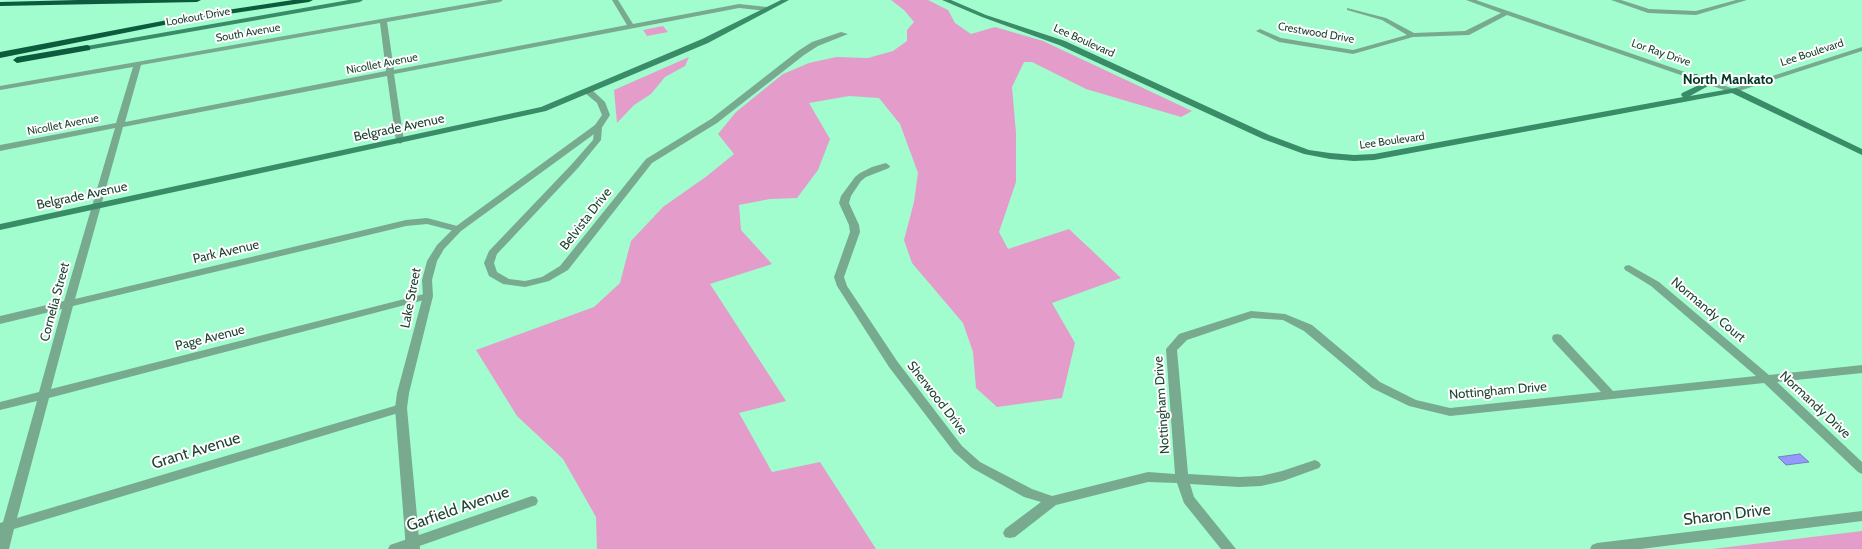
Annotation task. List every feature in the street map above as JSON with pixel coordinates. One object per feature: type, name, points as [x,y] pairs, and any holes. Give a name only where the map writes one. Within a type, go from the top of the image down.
[{"type":"highway","points":[[0,4],[197,0]]},
{"type":"highway","points":[[0,55],[166,22],[309,0]]},
{"type":"highway","points":[[0,62],[88,48]]},
{"type":"main road","name":"Lookout Drive","points":[[88,48],[360,0]]},
{"type":"main road","name":"Belgrade Avenue","points":[[0,227],[523,115],[543,109],[588,91],[704,41],[786,0]]},
{"type":"main road","name":"Lee Boulevard","points":[[945,0],[984,16],[1062,43],[1266,137],[1307,152],[1330,156],[1354,158],[1374,157],[1733,90]]},
{"type":"main road","points":[[1665,102],[1704,86],[1694,76]]},
{"type":"main road","name":"Lor Ray Drive","points":[[1733,90],[1862,152]]},
{"type":"street","name":"South Avenue","points":[[0,88],[500,0]]},
{"type":"street","points":[[616,0],[631,27]]},
{"type":"street","name":"Lor Ray Drive","points":[[1469,0],[1733,90]]},
{"type":"street","points":[[1614,0],[1648,11],[1696,14],[1744,0]]},
{"type":"street","name":"Nicollet Avenue","points":[[0,148],[392,74],[739,6],[767,9]]},
{"type":"street","points":[[1349,9],[1384,19],[1413,35]]},
{"type":"street","name":"Crestwood Drive","points":[[1260,31],[1279,40],[1353,52],[1413,35],[1466,33],[1506,12]]},
{"type":"street","points":[[383,20],[392,74],[400,141]]},
{"type":"street","name":"Belvista Drive","points":[[598,127],[597,140],[575,166],[492,253],[489,263],[493,274],[507,282],[525,284],[545,279],[564,268],[649,161],[714,121],[801,53],[816,44],[844,34]]},
{"type":"street","name":"Lee Boulevard","points":[[1733,90],[1862,49]]},
{"type":"street","name":"Cornelia Street","points":[[2,549],[4,526],[44,395],[96,206],[138,64]]},
{"type":"street","points":[[588,91],[601,102],[606,115],[598,127]]},
{"type":"street","name":"Lake Street","points":[[413,546],[401,408],[403,393],[428,296],[427,280],[432,261],[440,247],[458,230],[598,127]]},
{"type":"street","name":"Sherwood Drive","points":[[886,166],[875,169],[858,179],[846,196],[844,203],[854,225],[855,232],[839,277],[842,286],[893,364],[958,449],[976,465],[1028,493],[1052,501]]},
{"type":"street","name":"Park Avenue","points":[[0,320],[406,223],[427,221],[458,230]]},
{"type":"street","name":"Normandy Court","points":[[1629,268],[1655,284],[1766,378]]},
{"type":"street","name":"Page Avenue","points":[[0,406],[428,296]]},
{"type":"street","name":"Nottingham Drive","points":[[1229,549],[1188,499],[1182,478],[1171,349],[1183,337],[1251,314],[1285,317],[1308,328],[1376,385],[1413,403],[1450,412],[1862,369]]},
{"type":"street","points":[[1557,338],[1610,395]]},
{"type":"street","name":"Normandy Drive","points":[[1766,378],[1862,469]]},
{"type":"street","name":"Grant Avenue","points":[[4,526],[401,408]]},
{"type":"street","points":[[1010,533],[1052,501],[1119,483],[1148,477],[1239,482],[1261,481],[1283,476],[1315,465]]},
{"type":"street","name":"Garfield Avenue","points":[[395,549],[413,546],[532,501]]},
{"type":"street","name":"Sharon Drive","points":[[1597,549],[1862,516]]},
{"type":"shaded area","points":[[891,0],[928,0],[948,10],[955,23],[971,34],[995,27],[1043,41],[1192,111],[1181,117],[1086,89],[1032,62],[1024,62],[1012,87],[1016,133],[1016,182],[999,232],[1008,249],[1069,229],[1121,278],[1052,303],[1075,343],[1062,398],[997,407],[976,388],[973,352],[963,323],[912,263],[904,240],[914,202],[918,173],[900,124],[879,98],[849,96],[809,103],[830,139],[818,170],[797,198],[770,199],[739,205],[741,230],[772,264],[710,284],[786,401],[739,413],[772,472],[820,462],[876,549],[597,549],[596,517],[563,459],[517,416],[476,350],[594,307],[620,283],[631,241],[663,207],[707,176],[734,154],[718,134],[736,112],[783,74],[809,63],[836,57],[868,58],[893,51],[907,41],[907,30],[914,22],[904,10]]},
{"type":"shaded area","points":[[663,26],[668,32],[647,36],[643,30]]},
{"type":"shaded area","points":[[689,57],[685,66],[665,77],[651,94],[634,105],[617,123],[614,90]]},
{"type":"shaded area","points":[[1800,454],[1809,462],[1786,465],[1778,457]]},
{"type":"shaded area","points":[[1862,531],[1862,549],[1712,549]]},
{"type":"district","name":"North Mankato","points":[[1728,80]]}]
